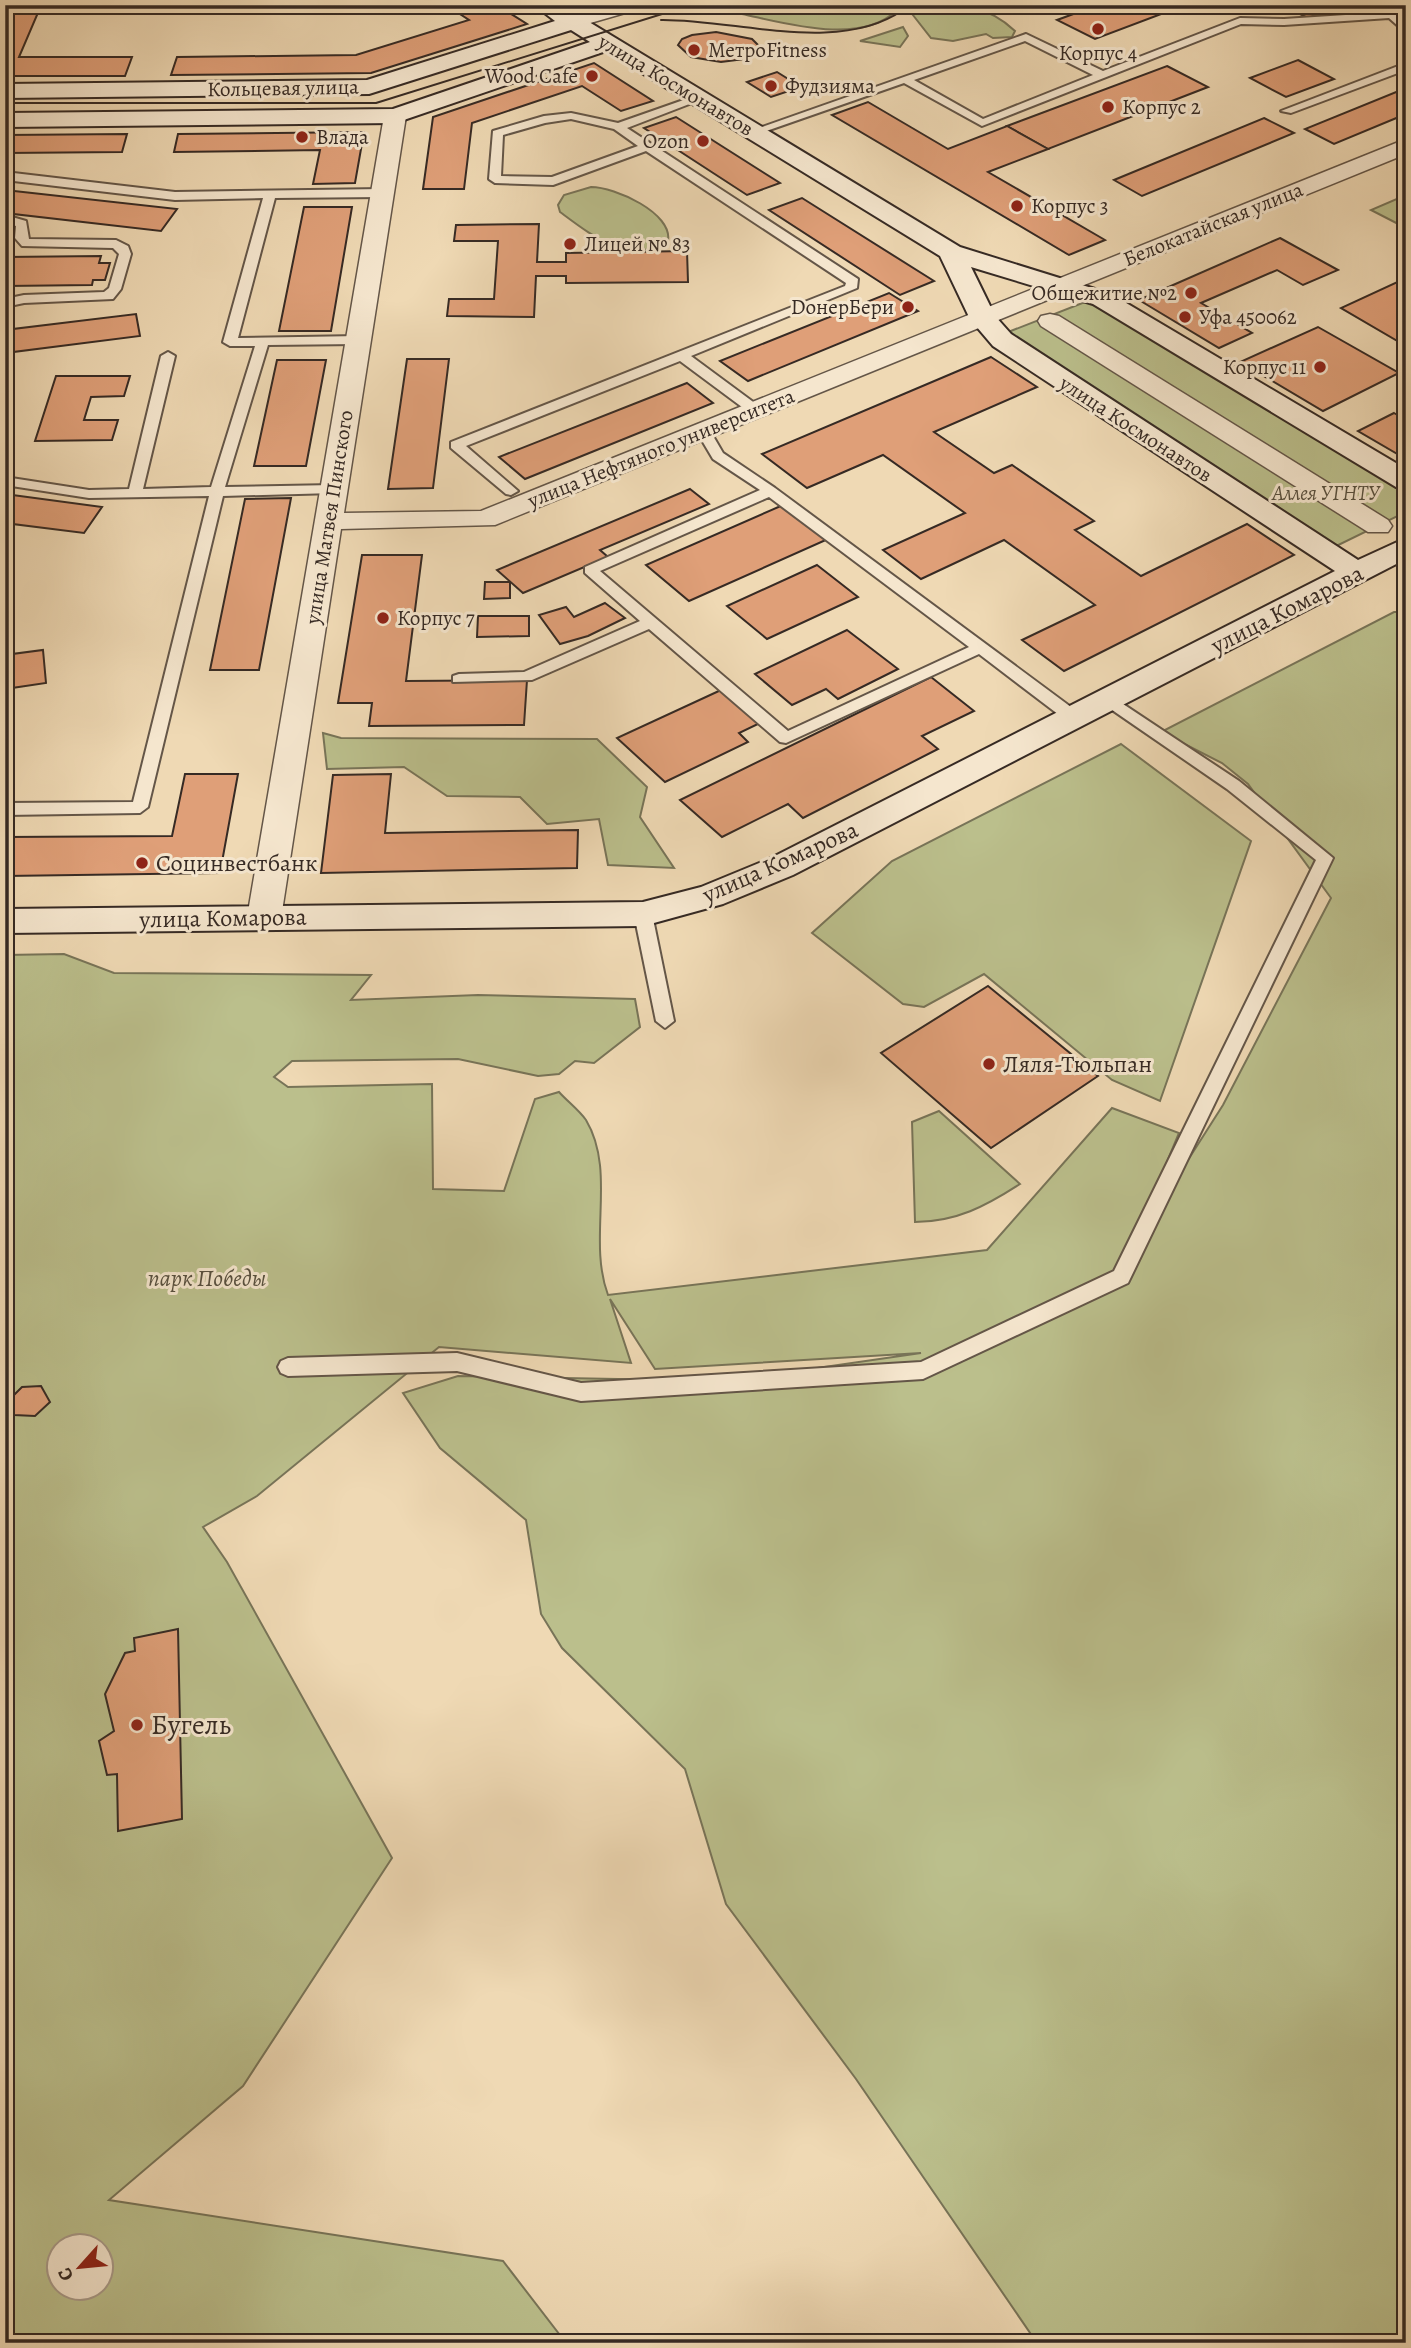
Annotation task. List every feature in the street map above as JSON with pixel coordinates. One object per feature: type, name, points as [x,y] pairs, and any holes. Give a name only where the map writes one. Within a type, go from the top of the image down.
[{"type":"main road","name":"улица Космонавтов","points":[[545,5],[951,252],[1057,288],[1102,299],[1406,481]]},
{"type":"main road","name":"Кольцевая улица","points":[[5,90],[369,87],[573,22]]},
{"type":"main road","name":"Кольцевая улица","points":[[5,120],[395,116],[609,43]]},
{"type":"main road","name":"улица Космонавтов","points":[[951,252],[983,319],[1002,340],[1358,573]]},
{"type":"main road","name":"улица Комарова","points":[[5,921],[643,914],[711,896],[781,867],[1406,547]]},
{"type":"street","name":"Кольцевая улица","points":[[573,22],[632,5]]},
{"type":"street","name":"улица Матвея Пинского","points":[[264,918],[395,116]]},
{"type":"street","name":"Белокатайская улица","points":[[983,319],[1406,146]]},
{"type":"street","name":"улица Нефтяного университета","points":[[328,521],[485,519],[983,319]]},
{"type":"street","points":[[1050,321],[1378,526]]},
{"type":"lane","points":[[904,79],[982,123],[1240,21],[1284,22],[1391,15],[1406,9]]},
{"type":"lane","points":[[1391,15],[1406,30]]},
{"type":"lane","points":[[754,132],[1026,37],[1104,76]]},
{"type":"lane","points":[[1287,111],[1406,66]]},
{"type":"lane","points":[[618,127],[699,98]]},
{"type":"lane","points":[[511,491],[456,444],[851,288],[853,282],[618,127],[591,116],[566,114],[497,133],[495,179],[553,181],[646,147]]},
{"type":"lane","points":[[5,176],[175,196],[383,193]]},
{"type":"lane","points":[[270,194],[230,342],[359,340]]},
{"type":"lane","points":[[5,219],[22,224],[24,229],[21,238],[26,243],[116,244],[125,251],[114,289],[107,296],[5,303]]},
{"type":"lane","points":[[5,809],[140,807],[217,491],[263,341]]},
{"type":"lane","points":[[681,355],[755,410]]},
{"type":"lane","points":[[135,493],[168,356]]},
{"type":"lane","points":[[704,432],[718,456],[770,491],[1073,717]]},
{"type":"lane","points":[[5,481],[89,494],[334,489]]},
{"type":"lane","points":[[770,491],[590,570],[786,738],[979,648]]},
{"type":"lane","points":[[459,679],[526,677],[651,622]]},
{"type":"lane","points":[[288,1367],[457,1362],[581,1392],[923,1370],[1121,1277],[1325,858],[1233,785],[1108,699]]},
{"type":"lane","points":[[643,914],[665,1021]]},
{"type":"green space","points":[[775,5],[897,5],[897,10],[882,21],[864,27],[843,29],[800,26],[742,14]]},
{"type":"green space","points":[[909,5],[966,6],[991,14],[1015,31],[1012,37],[993,38],[986,34],[953,41],[931,38],[909,10]]},
{"type":"green space","points":[[903,27],[908,36],[900,47],[860,41]]},
{"type":"green space","points":[[591,187],[627,197],[652,212],[667,231],[668,241],[653,248],[625,249],[598,238],[560,212],[558,205],[564,195]]},
{"type":"green space","points":[[1406,195],[1406,228],[1371,210]]},
{"type":"green space","name":"Аллея УГНТУ","points":[[1102,299],[1406,481],[1406,512],[1324,552],[998,336],[1085,302]]},
{"type":"green space","name":"парк Победы","points":[[1394,612],[1406,612],[1406,2343],[1037,2343],[856,2079],[726,1904],[685,1769],[562,1648],[541,1614],[526,1520],[440,1448],[403,1393],[458,1376],[728,1381],[921,1353],[655,1369],[610,1299],[631,1363],[439,1347],[257,1496],[203,1527],[227,1562],[392,1858],[243,2086],[109,2200],[503,2261],[566,2343],[5,2343],[5,955],[64,954],[114,973],[371,975],[351,1000],[478,995],[635,999],[640,1027],[594,1063],[575,1061],[559,1074],[538,1076],[458,1059],[292,1061],[274,1077],[288,1087],[432,1084],[433,1189],[504,1191],[535,1099],[559,1092],[586,1120],[595,1140],[601,1183],[600,1251],[602,1274],[608,1295],[987,1250],[1112,1108],[1179,1133],[1130,1251],[1223,1105],[1331,898],[1248,784],[1222,763],[1161,732]]},
{"type":"green space","points":[[323,733],[341,738],[597,739],[647,787],[640,817],[674,868],[608,865],[599,819],[547,824],[520,797],[447,796],[404,767],[327,769]]},
{"type":"green space","points":[[1121,744],[1251,841],[1160,1101],[1112,1080],[984,974],[924,1007],[903,1004],[812,933],[892,861]]},
{"type":"green space","points":[[939,1111],[1020,1184],[957,1216],[915,1222],[912,1122]]},
{"type":"building","points":[[446,5],[497,5],[527,24],[371,73],[171,75],[177,57],[356,55],[469,20]]},
{"type":"building","name":"Корпус 4","points":[[1098,5],[1185,5],[1095,39],[1057,20]]},
{"type":"building","points":[[1281,5],[1343,5],[1308,18]]},
{"type":"building","points":[[5,8],[40,8],[19,57],[132,57],[125,76],[5,76]]},
{"type":"building","points":[[716,32],[752,39],[762,49],[752,58],[721,62],[691,57],[678,45],[682,39],[692,35]]},
{"type":"building","points":[[1298,60],[1334,79],[1286,97],[1250,78]]},
{"type":"building","points":[[594,63],[653,101],[621,111],[582,86],[472,123],[464,189],[423,189],[433,117]]},
{"type":"building","name":"Корпус 2","points":[[1167,66],[1208,87],[1048,149],[1007,126]]},
{"type":"building","points":[[777,72],[801,87],[771,97],[747,82]]},
{"type":"building","points":[[1406,88],[1406,114],[1334,144],[1305,129]]},
{"type":"building","name":"Корпус 3","points":[[868,102],[948,149],[1007,126],[1048,149],[988,172],[1105,240],[1069,255],[832,115]]},
{"type":"building","points":[[676,117],[780,183],[747,195],[644,128]]},
{"type":"building","points":[[1264,118],[1294,133],[1142,196],[1114,180]]},
{"type":"building","points":[[364,132],[355,183],[313,184],[320,150],[174,152],[178,134]]},
{"type":"building","points":[[127,134],[122,152],[5,153],[5,135]]},
{"type":"building","points":[[5,190],[177,209],[161,231],[5,213]]},
{"type":"building","points":[[802,198],[934,281],[900,295],[769,210]]},
{"type":"building","points":[[304,207],[352,207],[331,331],[279,331]]},
{"type":"building","points":[[539,224],[537,262],[566,262],[566,253],[687,251],[688,282],[566,283],[566,276],[536,276],[534,317],[447,316],[449,299],[494,299],[498,241],[454,241],[456,225]]},
{"type":"building","name":"Общежитие №2","points":[[1280,238],[1338,270],[1303,285],[1277,270],[1201,303],[1252,333],[1219,348],[1139,300]]},
{"type":"building","points":[[101,256],[99,263],[110,263],[105,280],[93,280],[92,285],[5,286],[5,257]]},
{"type":"building","points":[[1406,278],[1406,346],[1341,308]]},
{"type":"building","points":[[889,293],[918,311],[748,381],[720,361]]},
{"type":"building","points":[[136,314],[140,336],[5,353],[5,330]]},
{"type":"building","name":"Корпус 11","points":[[1318,327],[1399,373],[1323,411],[1240,362]]},
{"type":"building","points":[[991,357],[1037,387],[934,432],[994,473],[1012,465],[1094,521],[1075,530],[1141,576],[1247,524],[1294,555],[1064,671],[1022,640],[1095,605],[1004,540],[921,579],[883,550],[965,513],[883,455],[807,488],[762,454]]},
{"type":"building","points":[[407,359],[449,359],[433,488],[388,489]]},
{"type":"building","points":[[277,360],[326,360],[306,466],[254,466]]},
{"type":"building","points":[[56,376],[130,376],[124,396],[91,397],[84,420],[118,420],[112,440],[35,441]]},
{"type":"building","points":[[687,383],[713,403],[525,479],[499,457]]},
{"type":"building","points":[[1394,413],[1406,420],[1406,459],[1358,431]]},
{"type":"building","points":[[690,489],[709,504],[600,550],[608,557],[523,593],[497,570]]},
{"type":"building","points":[[5,494],[102,507],[84,533],[5,523]]},
{"type":"building","points":[[291,498],[259,670],[210,670],[245,499]]},
{"type":"building","points":[[783,505],[828,539],[689,601],[646,565]]},
{"type":"building","name":"Корпус 7","points":[[362,555],[422,555],[406,681],[527,680],[524,725],[369,726],[372,703],[338,703]]},
{"type":"building","points":[[817,565],[858,597],[767,639],[727,606]]},
{"type":"building","points":[[485,582],[510,582],[510,598],[484,599]]},
{"type":"building","points":[[605,603],[625,618],[588,636],[560,644],[539,615],[566,607],[574,617]]},
{"type":"building","points":[[478,616],[529,616],[529,636],[477,637]]},
{"type":"building","points":[[847,630],[898,669],[838,699],[826,689],[792,705],[755,674]]},
{"type":"building","points":[[43,650],[46,683],[5,689],[5,655]]},
{"type":"building","points":[[931,677],[974,711],[922,736],[938,749],[803,818],[788,804],[722,837],[680,800]]},
{"type":"building","points":[[721,690],[760,723],[739,733],[748,742],[665,782],[617,738]]},
{"type":"building","points":[[185,774],[238,774],[220,873],[5,876],[5,837],[172,836]]},
{"type":"building","points":[[391,774],[385,833],[578,830],[577,868],[321,873],[333,775]]},
{"type":"building","name":"Ляля-Тюльпан","points":[[988,986],[1098,1076],[991,1148],[881,1053]]},
{"type":"building","points":[[41,1386],[50,1402],[35,1416],[14,1415],[7,1402],[22,1387]]},
{"type":"building","points":[[178,1629],[182,1819],[118,1831],[117,1774],[107,1775],[99,1741],[114,1731],[105,1694],[125,1653],[135,1651],[134,1638]]},
{"type":"tram line","points":[[5,103],[376,103],[691,5]]},
{"type":"tram line","points":[[661,20],[818,33],[877,23],[903,10],[903,5]]},
{"type":"place","name":"Корпус 4","points":[[1098,29]]},
{"type":"place","name":"МетроFitness","points":[[694,50]]},
{"type":"place","name":"Wood Cafe","points":[[592,76]]},
{"type":"place","name":"Фудзияма","points":[[771,86]]},
{"type":"place","name":"Корпус 2","points":[[1108,107]]},
{"type":"place","name":"Влада","points":[[302,137]]},
{"type":"place","name":"Ozon","points":[[703,141]]},
{"type":"place","name":"Корпус 3","points":[[1017,206]]},
{"type":"place","name":"Лицей № 83","points":[[570,244]]},
{"type":"place","name":"Общежитие №2","points":[[1191,293]]},
{"type":"place","name":"DонерБери","points":[[908,307]]},
{"type":"place","name":"Уфа 450062","points":[[1185,317]]},
{"type":"place","name":"Корпус 11","points":[[1320,367]]},
{"type":"place","name":"Корпус 7","points":[[383,618]]},
{"type":"place","name":"Социнвестбанк","points":[[142,863]]},
{"type":"place","name":"Ляля-Тюльпан","points":[[989,1064]]},
{"type":"place","name":"Бугель","points":[[137,1725]]}]
